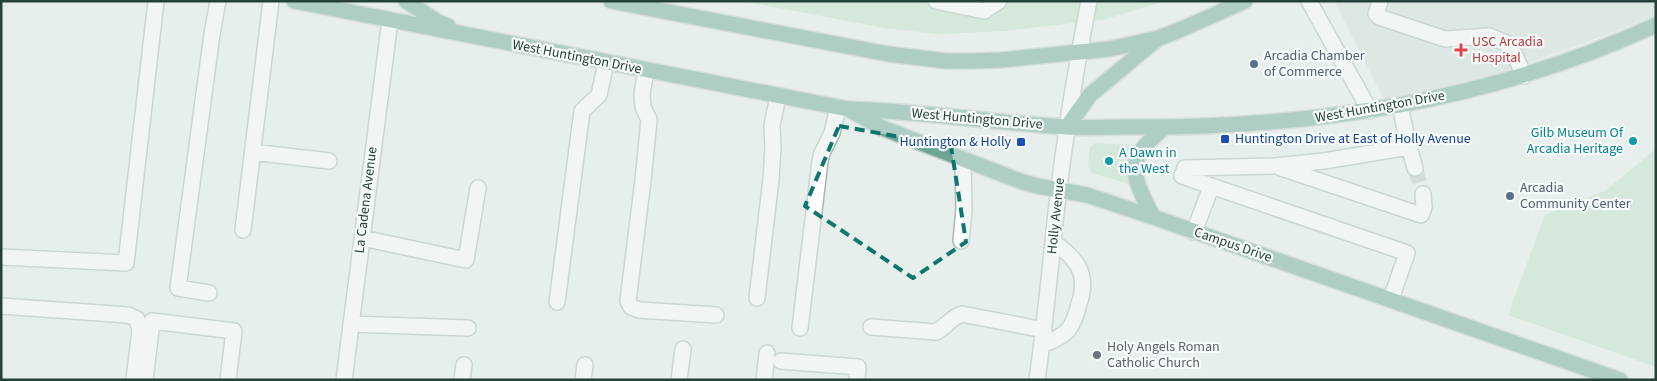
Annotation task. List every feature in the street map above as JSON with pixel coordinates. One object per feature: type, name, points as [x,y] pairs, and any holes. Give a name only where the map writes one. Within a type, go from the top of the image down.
[{"type":"main road","name":"West Huntington Drive","points":[[294,1],[843,108],[1067,127],[1163,128],[1264,124],[1400,106],[1458,94],[1524,76],[1595,52],[1656,26]]},
{"type":"main road","points":[[406,1],[438,22],[476,37]]},
{"type":"main road","points":[[611,1],[856,49],[920,59],[954,61],[991,61],[1109,49],[1159,38],[1245,1]]},
{"type":"main road","points":[[1067,127],[1090,95],[1159,38]]},
{"type":"main road","name":"Campus Drive","points":[[843,108],[880,127],[1020,181],[1087,195],[1620,380]]},
{"type":"main road","points":[[1153,217],[1139,186],[1136,165],[1144,146],[1163,128]]},
{"type":"street","points":[[1,257],[126,263],[156,1]]},
{"type":"street","points":[[208,293],[178,288],[210,44],[218,1]]},
{"type":"street","points":[[243,230],[271,1]]},
{"type":"street","points":[[936,1],[984,11],[999,1]]},
{"type":"street","name":"Holly Avenue","points":[[1037,380],[1067,127],[1089,1]]},
{"type":"street","points":[[1309,1],[1370,111]]},
{"type":"street","points":[[1380,1],[1376,14],[1379,17],[1445,39],[1489,36],[1506,43],[1515,55],[1524,76]]},
{"type":"street","name":"La Cadena Avenue","points":[[344,380],[390,20]]},
{"type":"street","points":[[557,302],[582,111],[600,95],[606,62]]},
{"type":"street","points":[[646,70],[642,94],[643,107],[649,120],[628,301],[631,307],[639,310],[716,315]]},
{"type":"street","points":[[757,298],[771,179],[772,126],[778,96]]},
{"type":"street","points":[[1400,106],[1415,168]]},
{"type":"street","points":[[800,328],[820,161],[843,108]]},
{"type":"street","points":[[1391,299],[1407,253],[1182,176],[1185,168],[1275,166],[1324,161],[1409,147]]},
{"type":"street","points":[[253,152],[329,161]]},
{"type":"street","points":[[961,241],[964,209],[963,160]]},
{"type":"street","points":[[1275,166],[1421,215],[1424,207],[1423,194]]},
{"type":"street","points":[[1194,232],[1211,187]]},
{"type":"street","points":[[362,238],[466,260],[478,188]]},
{"type":"street","points":[[871,327],[936,332],[945,327],[952,318],[962,314],[1043,337],[1062,335],[1068,330],[1074,319],[1083,291],[1083,279],[1079,268],[1066,251],[1054,242]]},
{"type":"street","points":[[1,306],[128,315],[137,319],[140,330],[134,380]]},
{"type":"street","points":[[145,380],[152,321],[234,331],[228,380]]},
{"type":"street","points":[[351,324],[468,328]]},
{"type":"street","points":[[679,380],[683,349]]},
{"type":"street","points":[[764,380],[767,354]]},
{"type":"street","points":[[781,361],[858,367],[857,380]]},
{"type":"highlighted area","points":[[839,126],[951,146],[966,242],[913,278],[805,206]]},
{"type":"shaded area","name":"USC Arcadia Hospital","points":[[1334,1],[1656,1],[1656,14],[1632,25],[1493,76],[1385,101]]},
{"type":"green space","points":[[743,1],[1165,1],[1106,19],[1005,31],[937,34],[884,28]]},
{"type":"green space","points":[[1095,143],[1136,145],[1129,164],[1129,184],[1092,173],[1088,167],[1090,147]]},
{"type":"green space","points":[[1656,149],[1656,367],[1508,315],[1545,215],[1605,191]]},
{"type":"tunnel","points":[[1415,168],[1423,194]]},
{"type":"place","name":"USC Arcadia Hospital","points":[[1461,50]]},
{"type":"place","name":"Arcadia Chamber of Commerce","points":[[1254,64]]},
{"type":"place","name":"Huntington Drive at East of Holly Avenue","points":[[1225,139]]},
{"type":"place","name":"Gilb Museum Of Arcadia Heritage","points":[[1633,141]]},
{"type":"place","name":"Huntington & Holly","points":[[1021,142]]},
{"type":"place","name":"A Dawn in the West","points":[[1109,161]]},
{"type":"place","name":"Arcadia Community Center","points":[[1510,196]]},
{"type":"place","name":"Holy Angels Roman Catholic Church","points":[[1097,355]]}]
